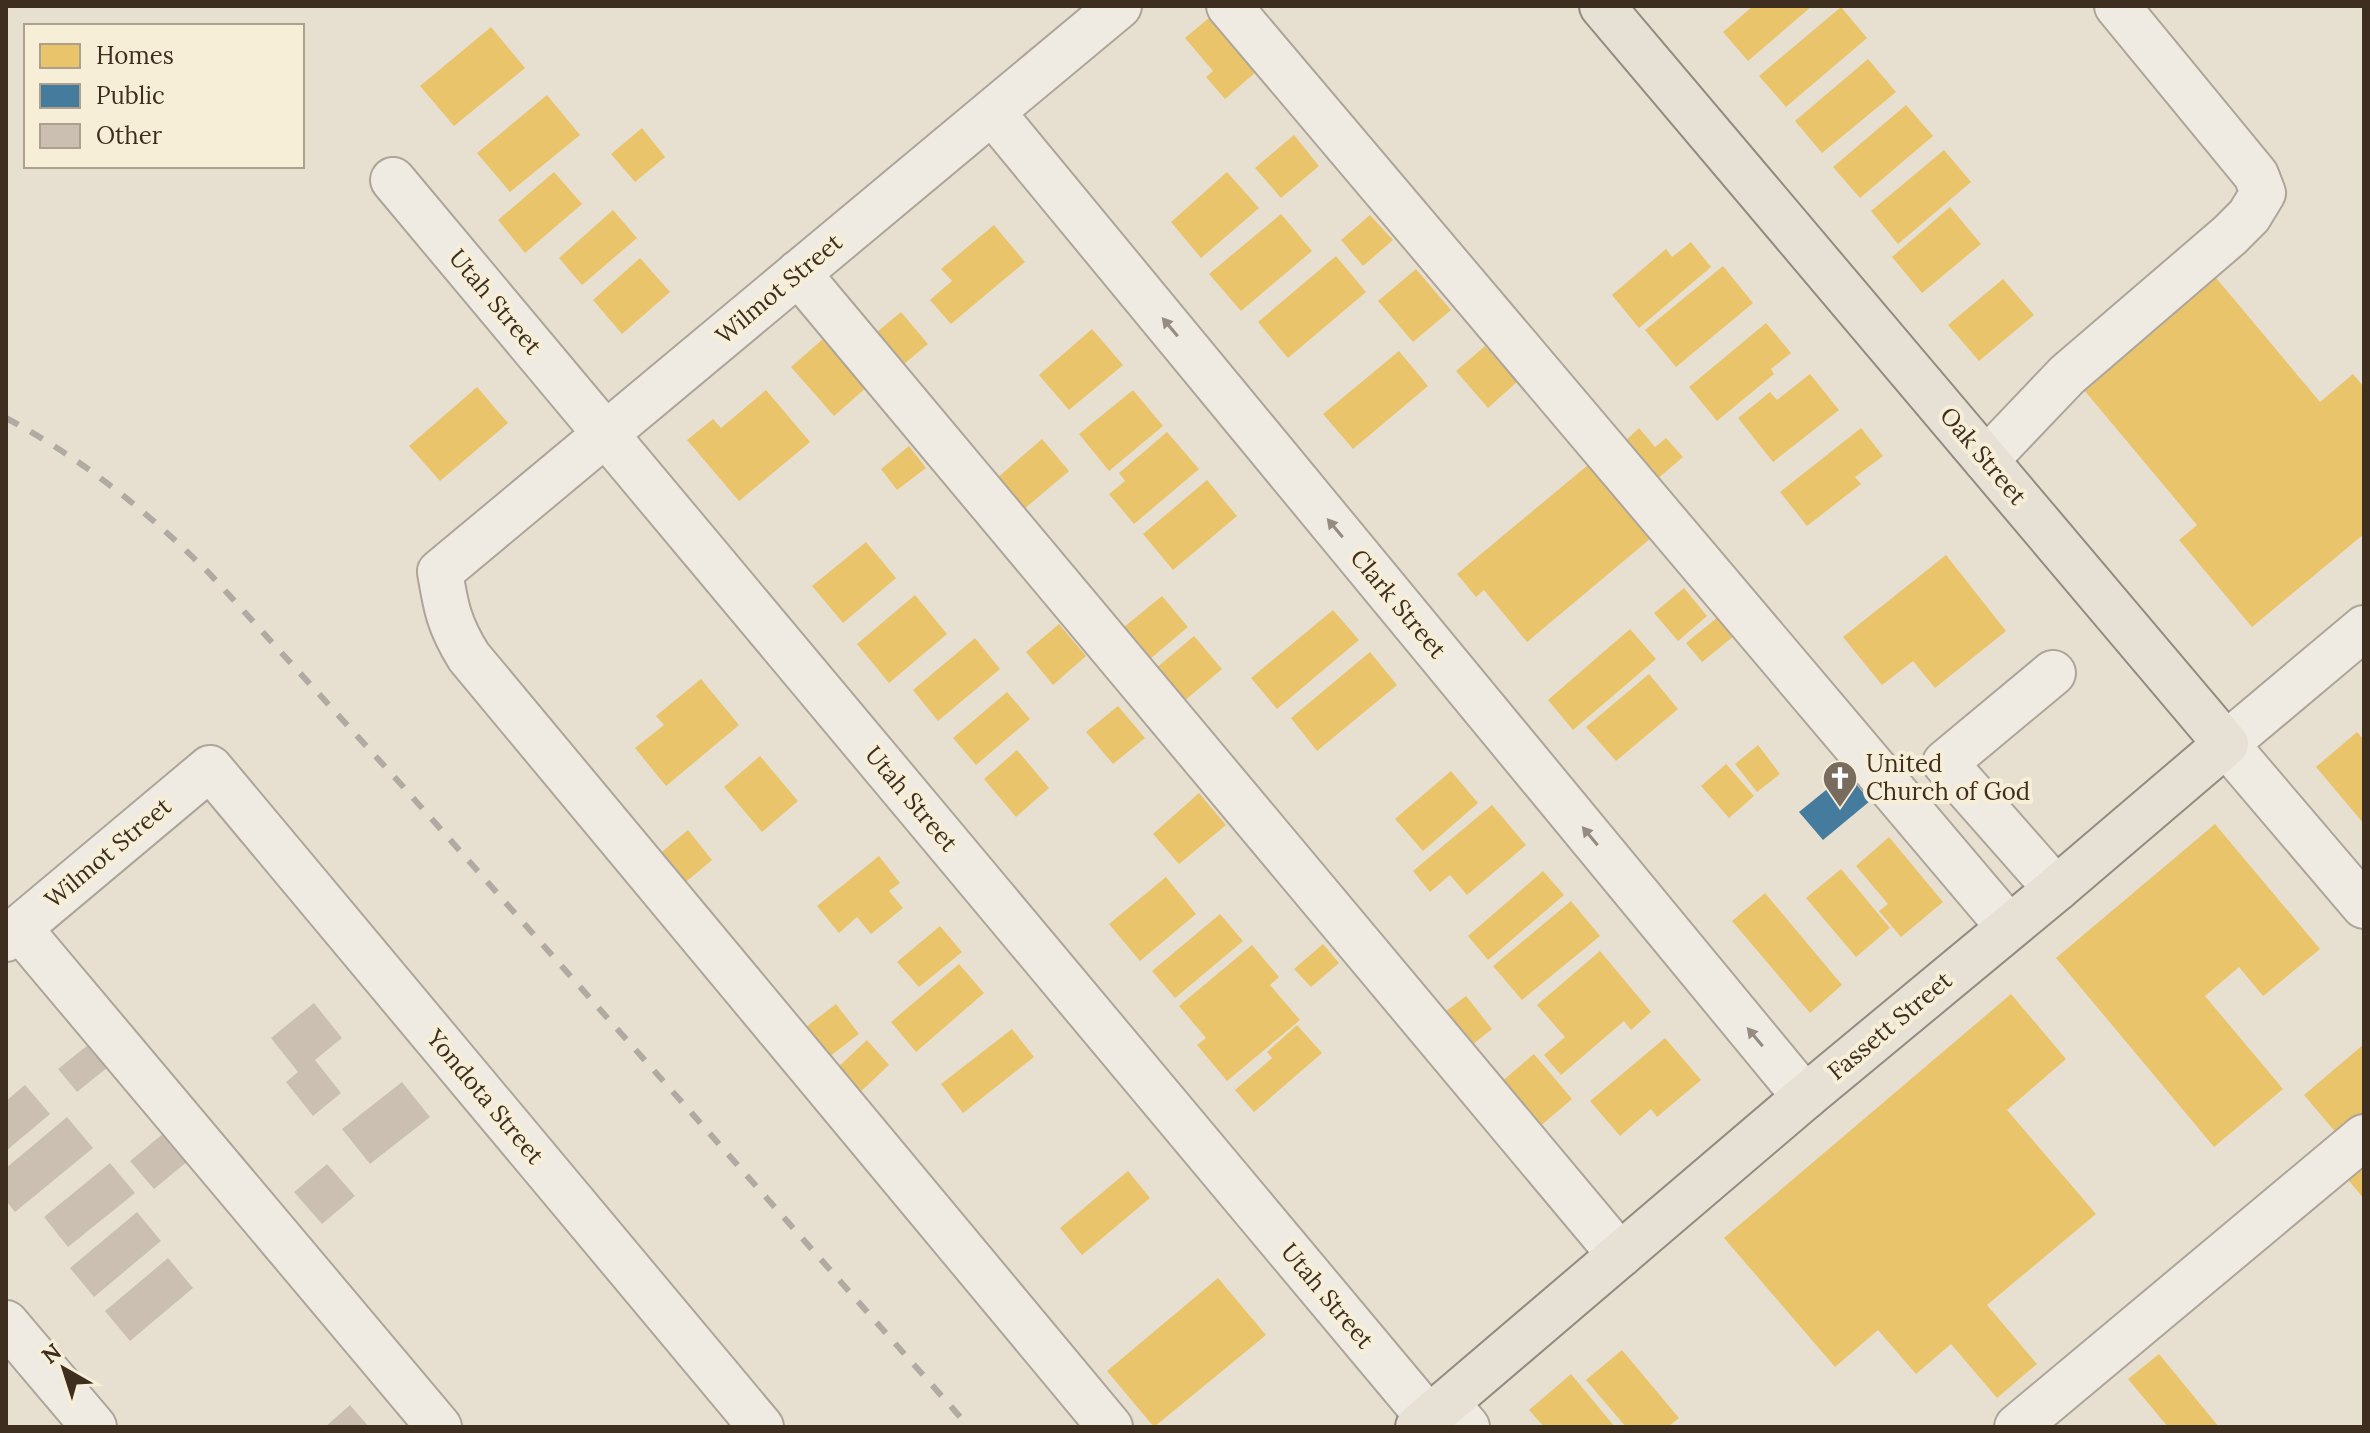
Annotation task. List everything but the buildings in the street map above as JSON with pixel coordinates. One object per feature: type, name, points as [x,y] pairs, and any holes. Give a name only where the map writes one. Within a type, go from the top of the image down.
[{"type":"main road","name":"Oak Street","points":[[1602,6],[2226,744]]},
{"type":"main road","name":"Fassett Street","points":[[1440,1419],[1620,1255],[2226,744]]},
{"type":"street","name":"Wilmot Street","points":[[1110,1427],[469,657],[446,611],[440,572],[1119,6]]},
{"type":"street","points":[[1229,6],[2008,926]]},
{"type":"street","points":[[1986,460],[2067,375],[2240,225],[2263,193],[2256,175],[2117,6]]},
{"type":"street","name":"Clark Street","points":[[992,112],[1805,1097]]},
{"type":"street","name":"Utah Street","points":[[393,180],[1440,1419]]},
{"type":"street","points":[[798,273],[1620,1255]]},
{"type":"street","name":"Fassett Street","points":[[2226,744],[2364,628]]},
{"type":"street","points":[[2053,673],[1945,763],[2056,889]]},
{"type":"street","name":"Oak Street","points":[[2226,744],[2364,906]]},
{"type":"street","name":"Wilmot Street","points":[[12,933],[210,768]]},
{"type":"street","name":"Yondota Street","points":[[210,768],[761,1427]]},
{"type":"street","points":[[12,933],[439,1427]]},
{"type":"street","points":[[2017,1427],[2364,1137]]},
{"type":"street","points":[[6,1323],[94,1427]]},
{"type":"railway","points":[[6,418],[62,451],[114,488],[209,573],[399,782],[969,1427]]},
{"type":"place","name":"United Church of God","points":[[1840,809]]}]
